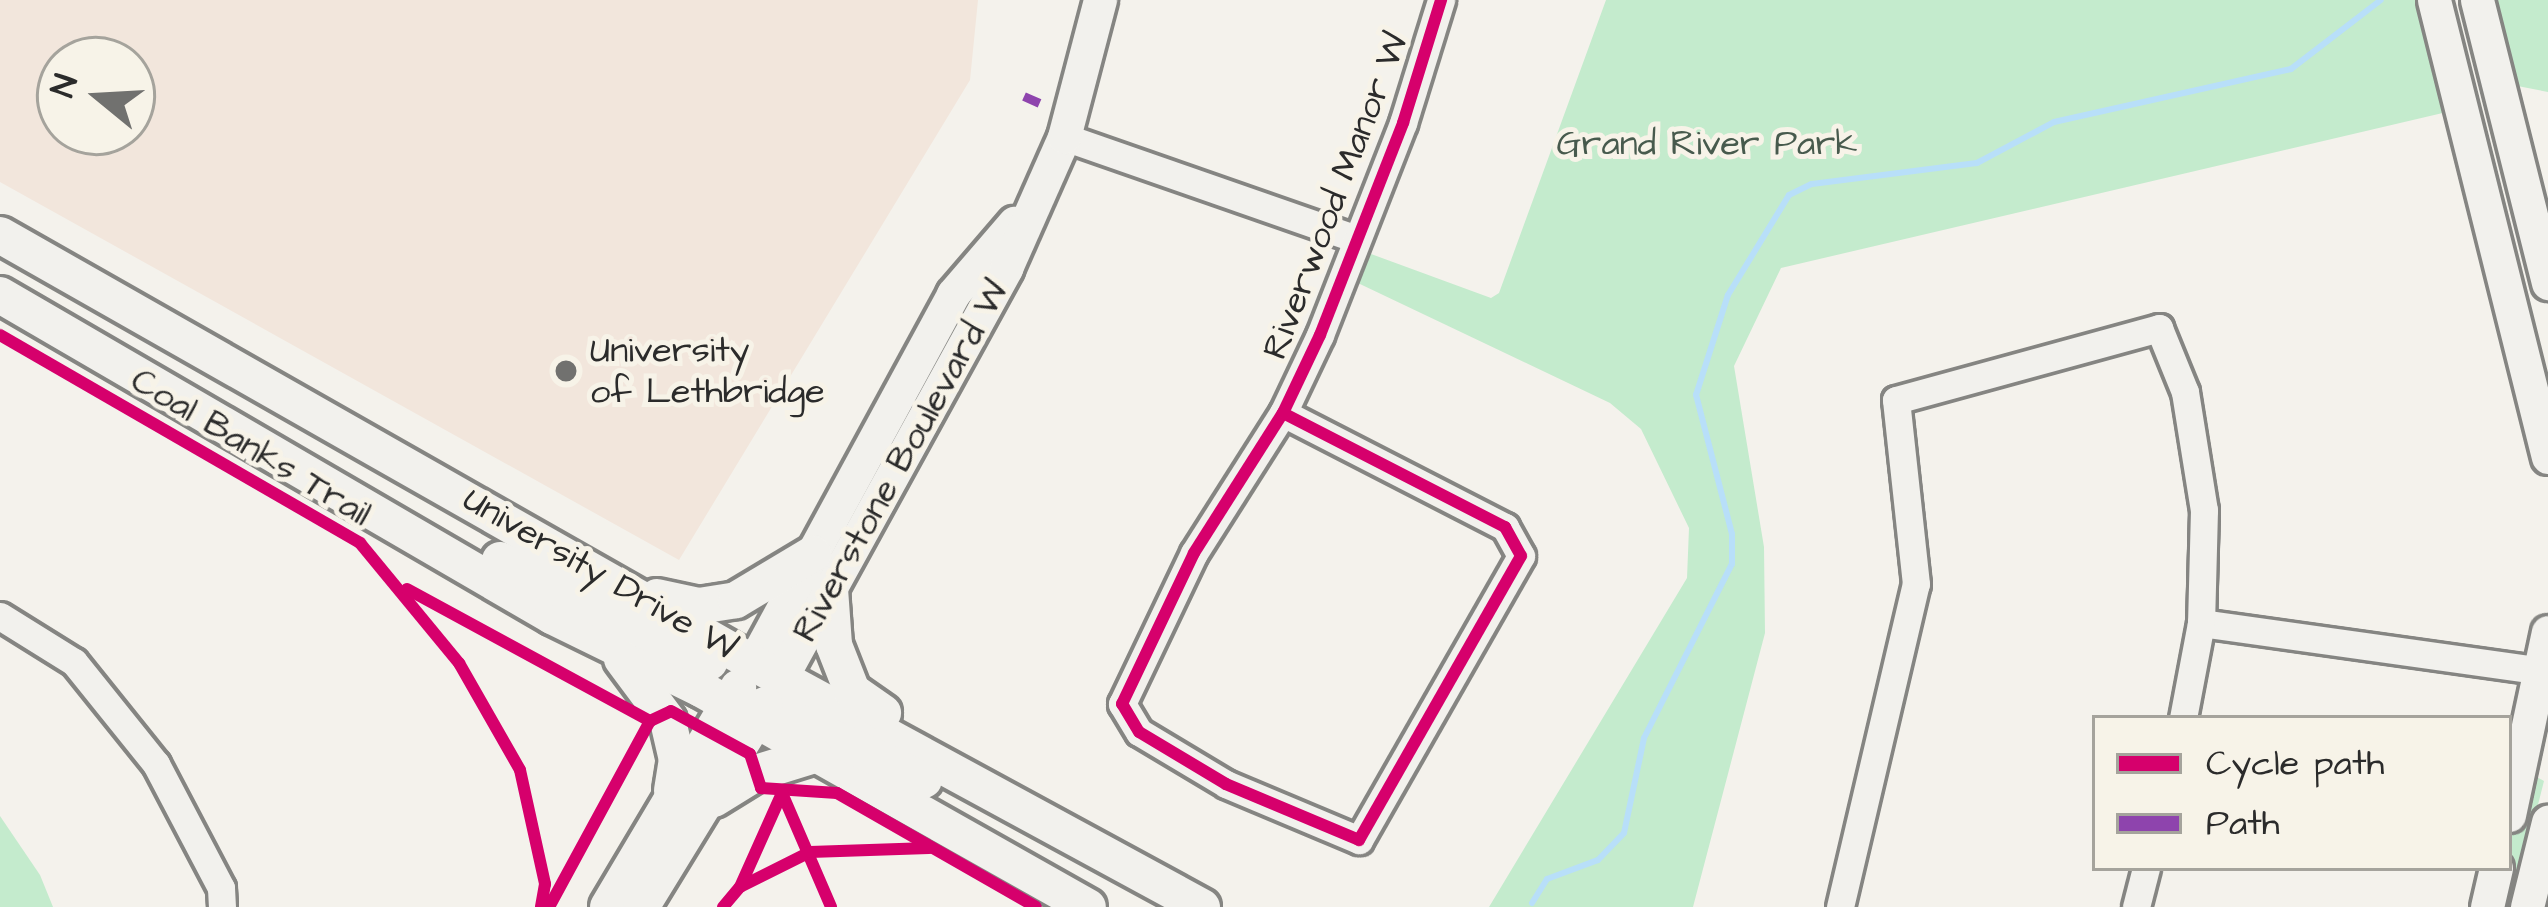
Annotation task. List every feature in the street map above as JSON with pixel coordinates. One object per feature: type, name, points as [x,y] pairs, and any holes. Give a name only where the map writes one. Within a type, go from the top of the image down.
[{"type":"main road","name":"University Drive W","points":[[0,235],[621,587],[754,692]]},
{"type":"main road","name":"University Drive W","points":[[0,295],[592,637],[754,692],[1041,819],[1200,905]]},
{"type":"main road","points":[[264,448],[1106,871],[1200,905]]},
{"type":"main road","points":[[621,587],[684,604],[718,603],[768,586],[812,554]]},
{"type":"main road","points":[[830,589],[834,645],[852,692],[1041,819]]},
{"type":"main road","points":[[592,637],[643,680],[668,721],[677,759],[665,811]]},
{"type":"main road","points":[[754,692],[814,755],[1088,907]]},
{"type":"main road","points":[[641,907],[706,804],[754,692]]},
{"type":"main road","points":[[608,907],[665,811],[754,692]]},
{"type":"main road","points":[[706,804],[756,773],[814,755]]},
{"type":"street","name":"Riverstone Boulevard W","points":[[754,692],[830,589],[1039,194],[1064,137],[1100,0]]},
{"type":"street","name":"Riverwood Manor W","points":[[1283,413],[1505,527],[1521,556],[1359,840],[1226,784],[1139,732],[1122,704],[1194,553],[1283,413],[1403,123],[1441,0]]},
{"type":"street","points":[[2434,0],[2548,457]]},
{"type":"street","points":[[2476,0],[2548,283]]},
{"type":"street","name":"Riverwood Manor W","points":[[1064,137],[1354,238]]},
{"type":"street","name":"Riverstone Boulevard W","points":[[754,692],[812,554],[953,294],[1039,194]]},
{"type":"street","points":[[1840,907],[1916,584],[1896,400],[2158,328],[2185,392],[2201,478],[2201,623],[2183,715]]},
{"type":"street","points":[[0,616],[74,662],[156,764],[221,888],[222,907]]},
{"type":"street","points":[[2201,623],[2545,672]]},
{"type":"street","points":[[2512,809],[2535,760],[2548,632]]},
{"type":"street","points":[[2527,907],[2548,822]]},
{"type":"street","points":[[2135,907],[2145,871]]},
{"type":"street","points":[[2487,907],[2495,871]]},
{"type":"shaded area","name":"University of Lethbridge","points":[[0,0],[978,0],[970,80],[679,560],[0,182]]},
{"type":"green space","name":"Grand River Park","points":[[1606,0],[2434,0],[2464,108],[1781,268],[1734,366],[1764,547],[1765,633],[1693,907],[1489,907],[1687,578],[1689,528],[1641,429],[1610,403],[1341,275],[1352,247],[1491,298],[1499,293]]},
{"type":"green space","points":[[2477,0],[2548,0],[2548,92],[2497,82]]},
{"type":"green space","points":[[2535,776],[2544,781],[2512,907],[2491,907],[2508,871],[2512,871],[2513,818]]},
{"type":"green space","points":[[0,816],[40,875],[53,907],[0,907]]},
{"type":"waterway","points":[[1532,903],[1547,879],[1598,860],[1624,833],[1644,738],[1732,564],[1732,534],[1696,395],[1728,295],[1789,195],[1812,184],[1977,163],[2054,122],[2291,69],[2381,0]]},
{"type":"marked path","points":[[1024,96],[1040,103]]},
{"type":"cycle path","points":[[1283,413],[1505,527],[1521,556],[1359,840],[1226,784],[1139,732],[1122,704],[1194,553],[1283,413],[1320,335],[1403,123],[1441,0]]},
{"type":"cycle path","name":"Coal Banks Trail","points":[[0,335],[360,543],[459,663],[520,770],[545,884],[541,907]]},
{"type":"cycle path","points":[[407,589],[650,721],[549,907]]},
{"type":"cycle path","points":[[650,721],[671,711],[750,754],[761,788],[837,793],[1036,907]]},
{"type":"cycle path","points":[[740,887],[782,793],[831,907]]},
{"type":"cycle path","points":[[723,907],[740,887],[810,852],[929,848]]},
{"type":"place","name":"University of Lethbridge","points":[[566,371]]}]
